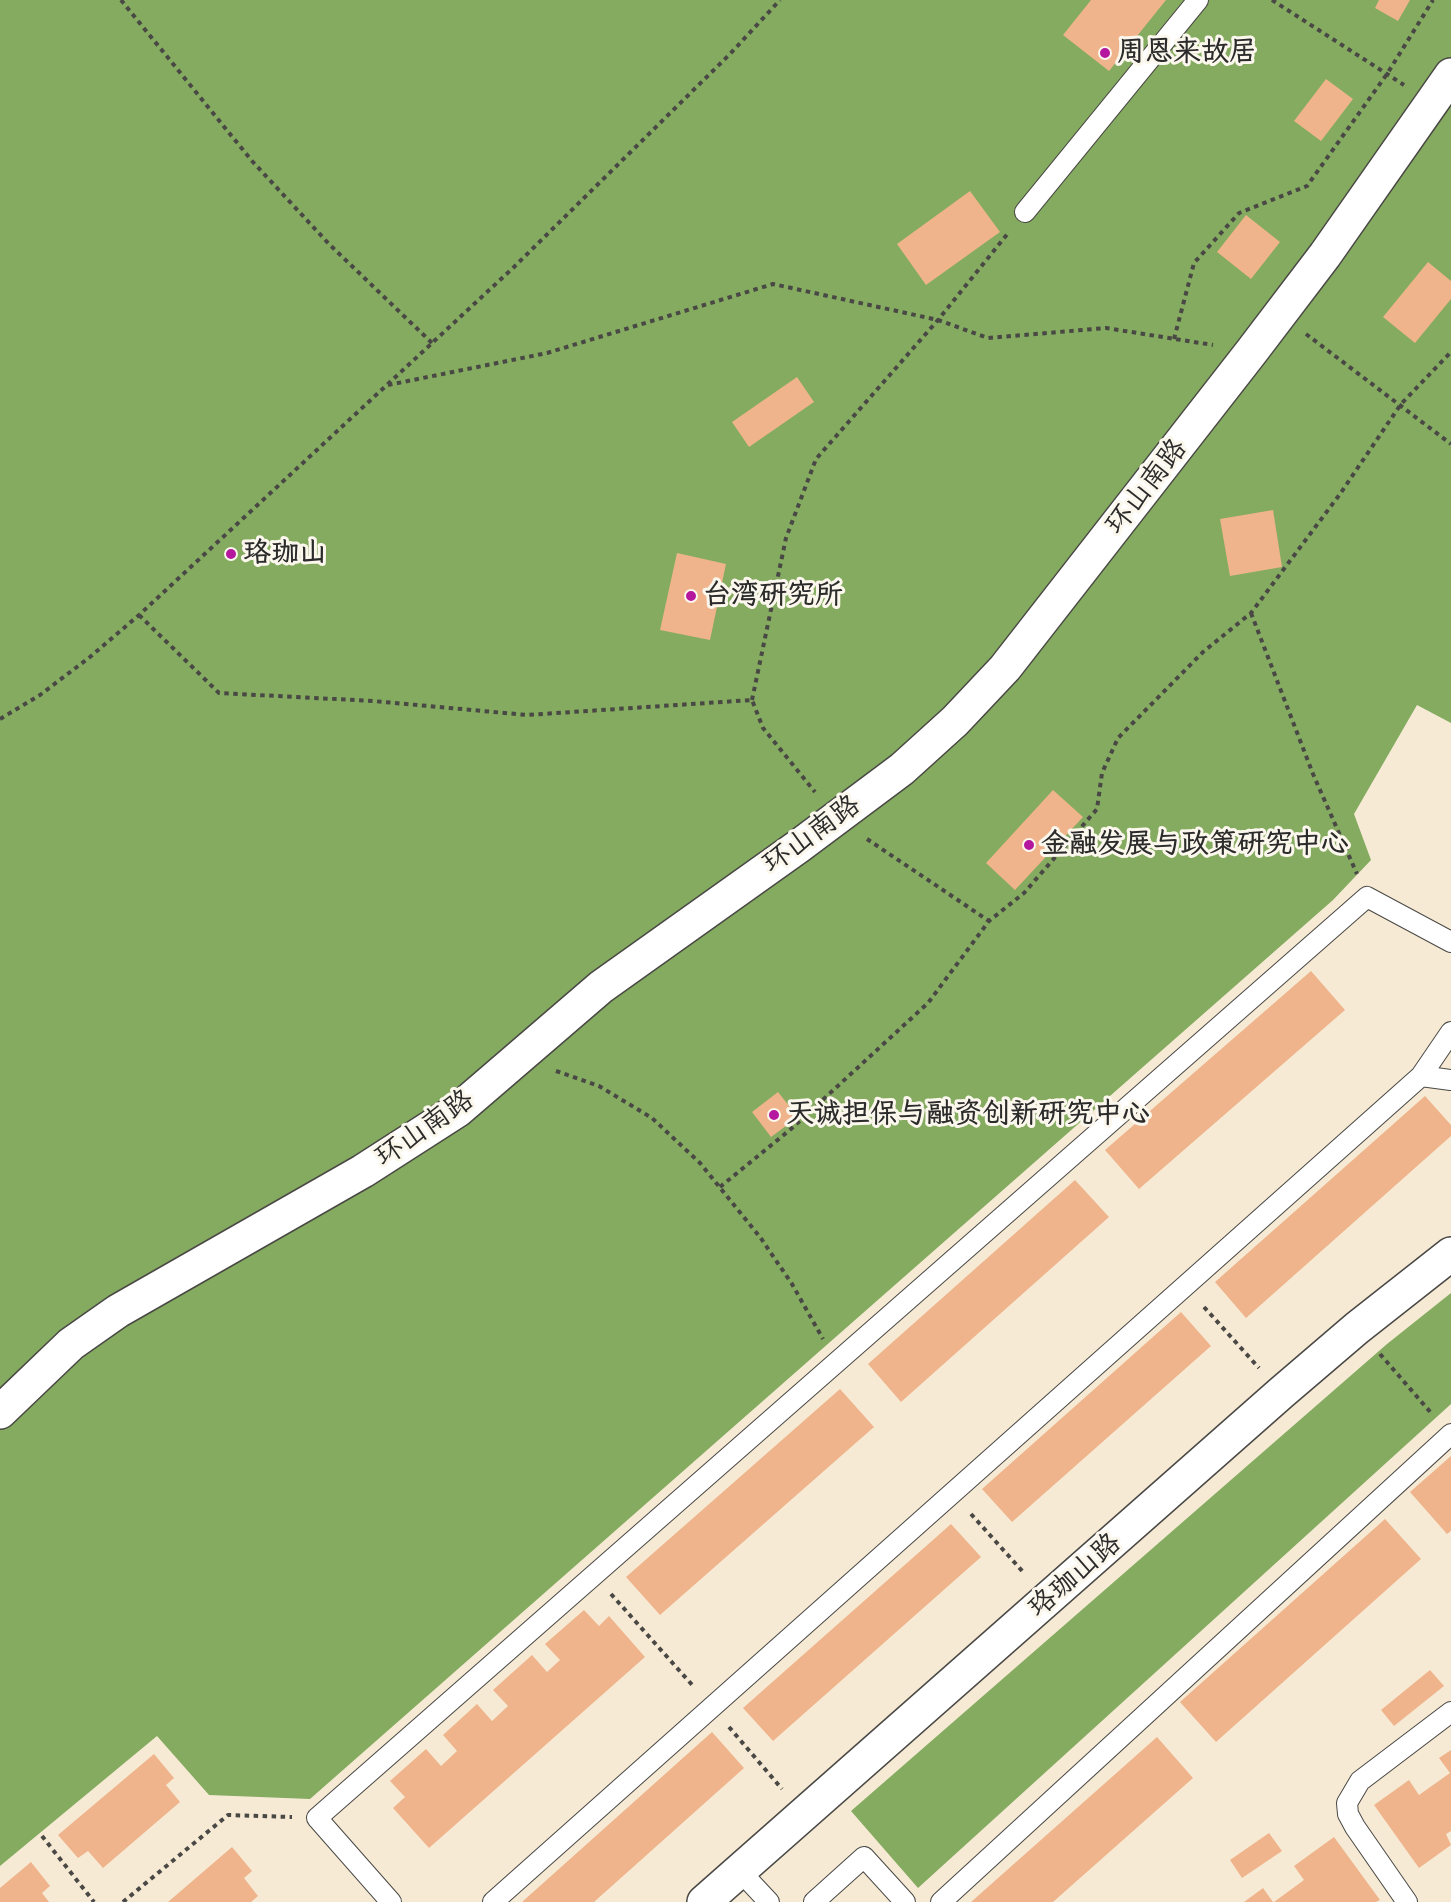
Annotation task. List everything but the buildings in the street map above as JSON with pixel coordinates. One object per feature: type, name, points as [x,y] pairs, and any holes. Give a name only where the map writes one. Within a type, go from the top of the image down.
[{"type":"street","name":"环山南路","points":[[0,1412],[71,1344],[118,1311],[363,1171],[458,1110],[601,987],[902,769],[955,721],[1005,668],[1252,351],[1451,75]]},
{"type":"street","name":"珞珈山路","points":[[704,1902],[1357,1328],[1451,1254]]},
{"type":"lane","points":[[1025,212],[1198,0]]},
{"type":"lane","points":[[391,1902],[317,1818],[1367,897],[1451,942]]},
{"type":"lane","points":[[493,1902],[1421,1076],[1451,1032]]},
{"type":"lane","points":[[1421,1076],[1451,1080]]},
{"type":"lane","points":[[941,1902],[1450,1435]]},
{"type":"lane","points":[[1407,1902],[1355,1827],[1348,1814],[1347,1803],[1360,1781],[1451,1712]]},
{"type":"lane","points":[[814,1902],[864,1857],[905,1902]]},
{"type":"lane","points":[[739,1870],[769,1902]]},
{"type":"path","points":[[121,0],[252,161],[329,244],[432,343]]},
{"type":"path","points":[[0,719],[74,670],[139,615],[514,267],[697,87],[780,0]]},
{"type":"path","points":[[1272,0],[1432,103]]},
{"type":"path","points":[[1174,339],[1194,263],[1239,213],[1308,186],[1387,74],[1432,0]]},
{"type":"path","points":[[989,921],[836,818],[763,728],[752,700],[786,538],[816,459],[938,320],[1025,212]]},
{"type":"path","points":[[387,385],[547,353],[773,284],[938,320],[988,338],[1106,328],[1252,351]]},
{"type":"path","points":[[1280,314],[1451,444]]},
{"type":"path","points":[[720,1187],[791,1129],[928,1003],[989,921],[1024,893],[1097,809],[1102,773],[1118,738],[1203,652],[1251,614],[1340,494],[1401,404],[1451,352]]},
{"type":"path","points":[[1251,614],[1313,774],[1367,897]]},
{"type":"path","points":[[139,615],[219,693],[373,701],[527,715],[752,700]]},
{"type":"path","points":[[519,1058],[600,1086],[652,1118],[700,1163],[760,1237],[792,1284],[836,1363]]},
{"type":"path","points":[[1185,1286],[1281,1394]]},
{"type":"path","points":[[1357,1328],[1450,1435]]},
{"type":"path","points":[[952,1494],[1048,1600]]},
{"type":"path","points":[[123,1902],[228,1815],[317,1818]]},
{"type":"path","points":[[42,1836],[94,1902]]},
{"type":"green space","points":[[0,0],[1451,0],[1451,723],[1417,705],[1354,814],[1371,860],[1333,900],[310,1799],[209,1795],[157,1736],[0,1866]]},
{"type":"green space","points":[[1451,1293],[1451,1404],[918,1888],[851,1811],[1387,1344]]},
{"type":"place","name":"周恩来故居","points":[[1105,53]]},
{"type":"place","name":"珞珈山","points":[[231,554]]},
{"type":"place","name":"台湾研究所","points":[[691,596]]},
{"type":"place","name":"金融发展与政策研究中心","points":[[1029,845]]},
{"type":"place","name":"天诚担保与融资创新研究中心","points":[[774,1115]]}]
